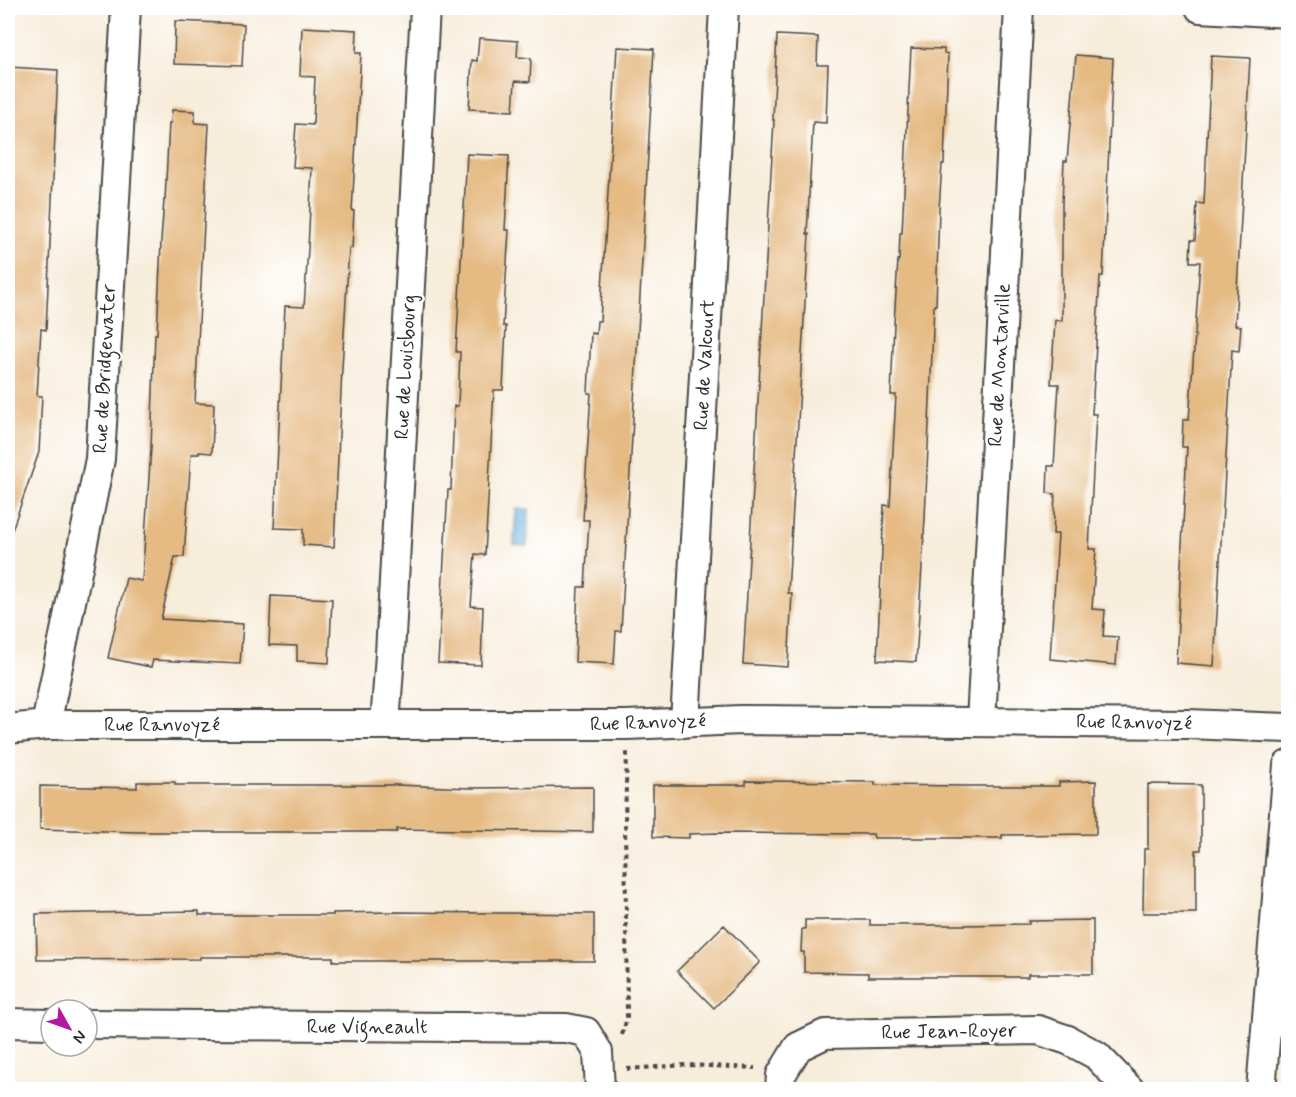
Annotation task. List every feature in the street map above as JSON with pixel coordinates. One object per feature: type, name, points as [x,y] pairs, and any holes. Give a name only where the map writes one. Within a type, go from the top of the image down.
[{"type":"street","name":"Rue de Bridgewater","points":[[46,725],[100,459],[126,8]]},
{"type":"street","name":"Rue de Louisbourg","points":[[385,726],[425,8]]},
{"type":"street","name":"Rue de Valcourt","points":[[685,723],[724,8]]},
{"type":"street","name":"Rue de Montarville","points":[[981,722],[1019,8]]},
{"type":"street","points":[[1200,8],[1288,13]]},
{"type":"street","name":"Rue Ranvoyzé","points":[[8,729],[46,725],[627,725],[741,720],[1188,724],[1288,728]]},
{"type":"street","points":[[1261,1089],[1281,926],[1288,765]]},
{"type":"street","points":[[8,1023],[39,1024]]},
{"type":"street","name":"Rue Vigneault","points":[[99,1024],[566,1028],[586,1032],[598,1052],[600,1089]]},
{"type":"street","name":"Rue Jean-Royer","points":[[781,1082],[798,1047],[825,1034],[1038,1030],[1068,1040],[1096,1055],[1130,1089]]},
{"type":"path","points":[[621,1038],[627,1018],[625,821],[627,725]]},
{"type":"path","points":[[638,1067],[686,1065],[757,1068],[781,1082]]},
{"type":"water","points":[[516,509],[529,510],[527,546],[514,545]]},
{"type":"building","points":[[175,21],[244,24],[242,66],[174,64]]},
{"type":"building","points":[[302,27],[357,30],[356,53],[361,53],[334,547],[303,545],[303,529],[274,528],[285,306],[304,307],[308,249],[312,168],[293,167],[296,124],[313,125],[315,77],[300,76]]},
{"type":"building","points":[[777,35],[818,37],[817,65],[828,65],[826,123],[813,122],[807,234],[809,234],[788,593],[792,593],[788,667],[743,664]]},
{"type":"building","points":[[479,38],[518,41],[517,57],[531,58],[530,82],[515,81],[513,111],[469,109],[472,60],[477,61]]},
{"type":"building","points":[[617,47],[654,49],[621,631],[616,631],[614,664],[575,662],[578,587],[585,587],[589,520],[583,520],[591,393],[588,393],[591,333],[596,334],[597,321],[600,321]]},
{"type":"building","points":[[911,48],[944,49],[944,53],[948,54],[916,662],[877,660],[884,505],[890,506],[896,395],[891,395],[894,324],[900,233],[902,233]]},
{"type":"building","points":[[1076,55],[1113,58],[1103,276],[1100,276],[1092,414],[1096,414],[1089,549],[1096,549],[1092,609],[1105,610],[1103,636],[1118,637],[1116,665],[1050,659],[1058,534],[1053,534],[1055,494],[1047,493],[1048,466],[1054,466],[1059,384],[1051,384],[1055,320],[1062,321],[1064,161],[1067,161]]},
{"type":"building","points":[[1211,56],[1250,58],[1235,325],[1241,326],[1239,351],[1232,350],[1214,666],[1176,663],[1187,447],[1182,447],[1183,420],[1189,420],[1200,262],[1190,262],[1191,240],[1195,240],[1197,203],[1204,204]]},
{"type":"building","points":[[8,67],[58,70],[46,330],[41,329],[37,396],[42,396],[39,452],[11,533],[8,532],[10,206],[8,205],[8,182],[11,182],[14,116],[8,116]]},
{"type":"building","points":[[172,110],[195,111],[195,123],[209,124],[195,403],[214,404],[212,453],[191,454],[184,557],[175,557],[161,619],[243,624],[240,664],[153,660],[151,667],[108,658],[126,578],[142,581],[151,448],[155,334],[157,334],[169,123],[171,123]]},
{"type":"building","points":[[467,154],[509,156],[505,230],[509,230],[503,326],[506,326],[503,390],[494,390],[485,555],[475,554],[471,606],[483,607],[481,665],[438,663],[448,490],[451,490],[454,406],[458,406],[460,352],[456,352]]},
{"type":"building","points":[[271,596],[332,599],[329,663],[297,661],[297,646],[269,645]]},
{"type":"building","points":[[746,781],[875,782],[875,785],[1059,786],[1059,782],[1096,781],[1096,834],[1002,835],[1002,838],[874,838],[873,834],[717,833],[689,834],[689,838],[653,837],[653,785],[746,785]]},
{"type":"building","points":[[137,782],[175,782],[175,785],[593,787],[593,832],[397,829],[397,832],[136,832],[40,829],[40,786],[137,788]]},
{"type":"building","points":[[1148,784],[1201,785],[1201,850],[1196,850],[1196,913],[1143,913],[1144,849],[1148,849]]},
{"type":"building","points":[[199,911],[199,915],[333,915],[333,913],[395,912],[594,914],[594,961],[333,961],[333,957],[37,960],[36,914]]},
{"type":"building","points":[[805,920],[870,920],[870,925],[964,925],[1093,920],[1093,974],[1028,974],[1028,977],[868,977],[868,973],[804,972],[804,952],[801,952],[802,929],[805,929]]},
{"type":"building","points":[[724,925],[760,962],[714,1008],[677,971]]}]
